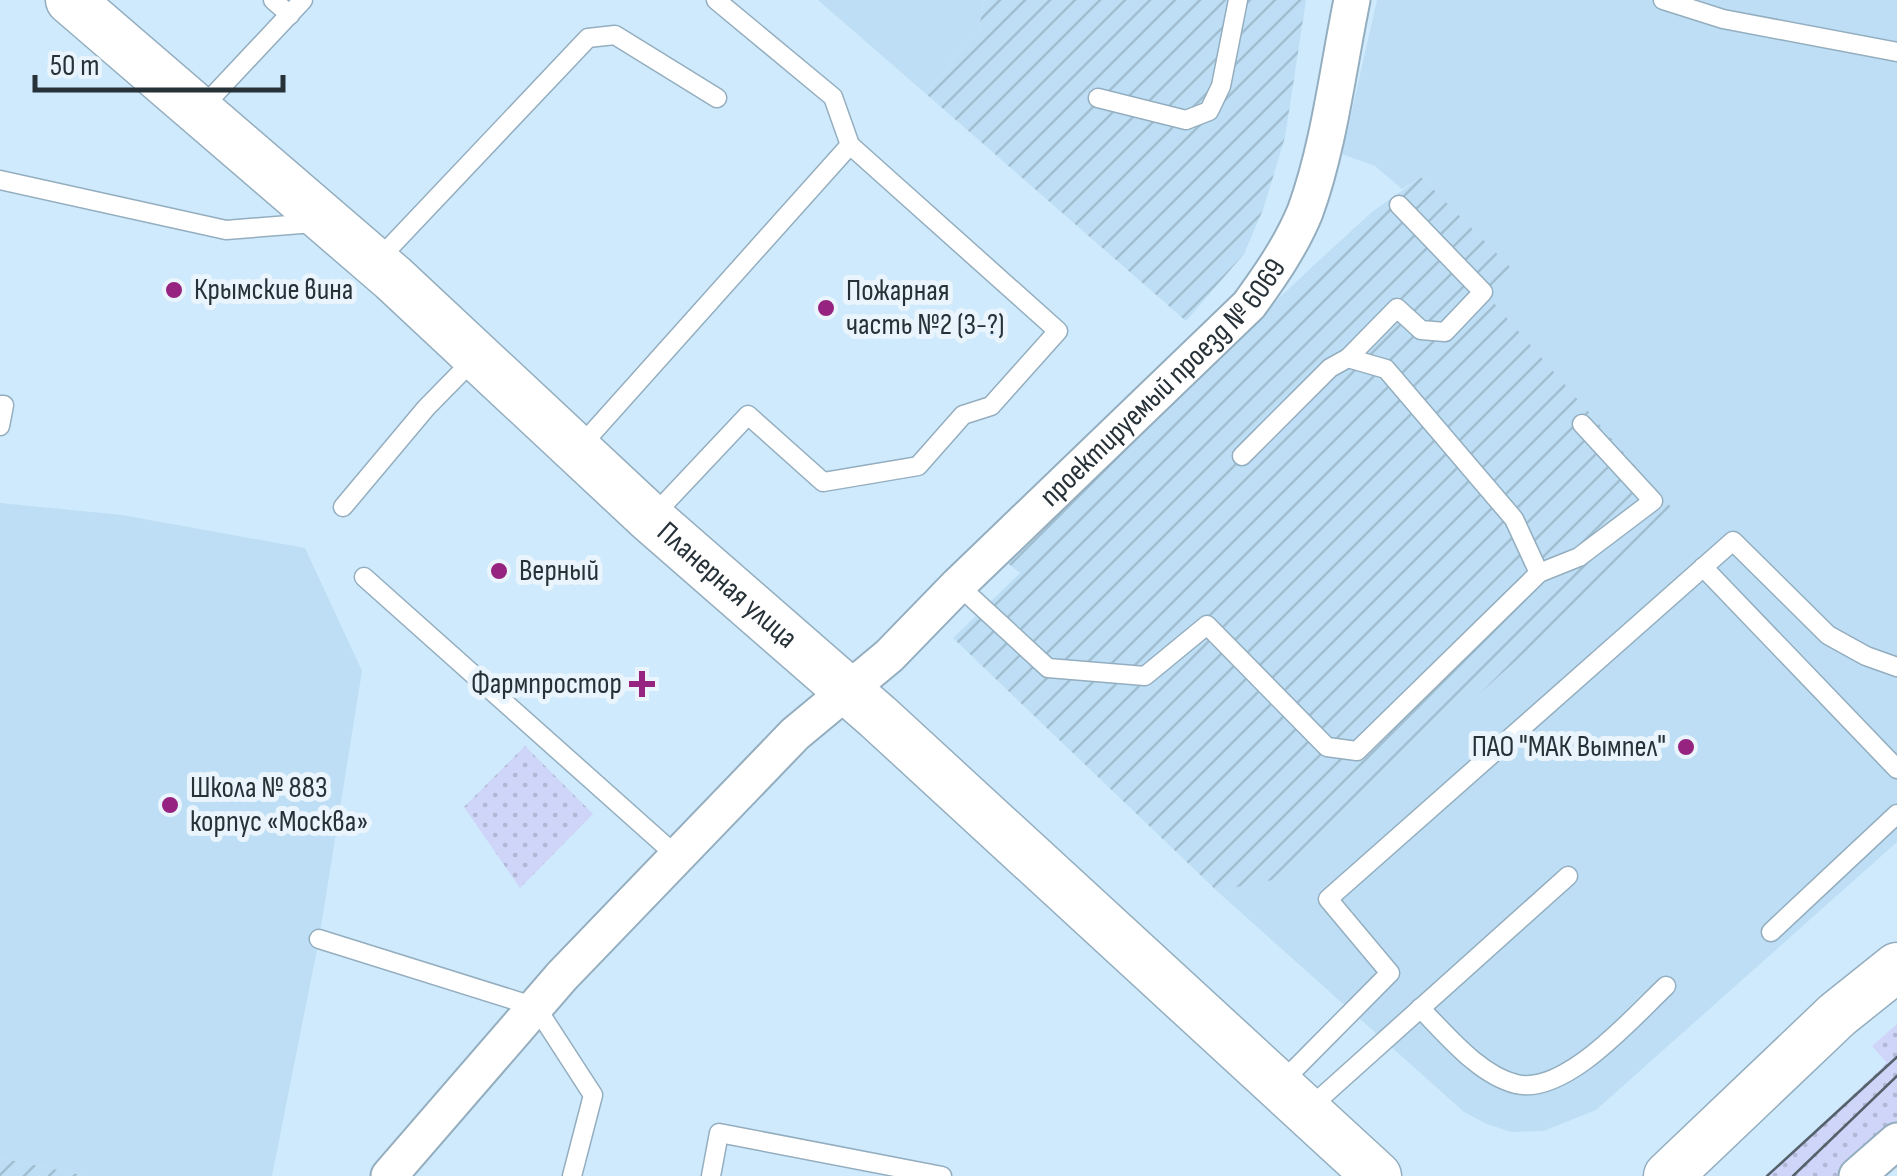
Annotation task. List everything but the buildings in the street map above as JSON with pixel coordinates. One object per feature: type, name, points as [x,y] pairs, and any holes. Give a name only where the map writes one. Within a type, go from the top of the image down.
[{"type":"main road","name":"Планерная улица","points":[[70,0],[376,262],[651,519],[848,690],[1377,1176]]},
{"type":"main road","points":[[1668,1176],[1837,1015],[1897,967]]},
{"type":"street","name":"проектируемый проезд № 6069","points":[[389,1176],[536,1006],[795,734],[889,656],[1249,305],[1278,264],[1304,212],[1318,164],[1352,0]]},
{"type":"street","points":[[1858,1176],[1897,1141]]},
{"type":"lane","points":[[273,0],[290,15]]},
{"type":"lane","points":[[199,111],[303,0]]},
{"type":"lane","points":[[651,519],[748,414],[823,482],[918,466],[963,416],[991,406],[1058,331],[850,144],[833,97],[716,0]]},
{"type":"lane","points":[[1098,98],[1186,120],[1209,111],[1221,86],[1238,0]]},
{"type":"lane","points":[[1664,0],[1724,18],[1897,52]]},
{"type":"lane","points":[[376,262],[588,38],[614,34],[717,98]]},
{"type":"lane","points":[[577,450],[850,144]]},
{"type":"lane","points":[[0,180],[226,230],[328,222]]},
{"type":"lane","points":[[1242,456],[1306,390],[1348,358],[1397,308],[1422,330],[1445,332],[1483,292],[1399,205]]},
{"type":"lane","points":[[343,507],[426,408],[476,356]]},
{"type":"lane","points":[[1348,358],[1386,370],[1514,519],[1539,573]]},
{"type":"lane","points":[[0,405],[4,405],[0,426]]},
{"type":"lane","points":[[958,585],[1048,668],[1145,676],[1206,624],[1326,747],[1358,752],[1539,573],[1579,557],[1653,500],[1582,424]]},
{"type":"lane","points":[[1292,1098],[1390,973],[1328,899],[1732,541],[1828,634],[1897,668]]},
{"type":"lane","points":[[1704,568],[1897,770]]},
{"type":"lane","points":[[364,576],[679,858]]},
{"type":"lane","points":[[1771,932],[1897,814]]},
{"type":"lane","points":[[1292,1098],[1420,1008],[1568,876]]},
{"type":"lane","points":[[319,939],[536,1006],[593,1095],[572,1176]]},
{"type":"lane","points":[[1420,1008],[1490,1072],[1515,1084],[1538,1086],[1559,1078],[1583,1061],[1666,986]]},
{"type":"lane","points":[[711,1176],[720,1133],[879,1170],[942,1176]]},
{"type":"shaded area","points":[[818,0],[984,0],[979,30],[925,93]]},
{"type":"shaded area","points":[[984,0],[1306,0],[1285,137],[1264,207],[1244,254],[1186,321],[925,93],[979,30]]},
{"type":"shaded area","points":[[1377,0],[1897,0],[1897,842],[1596,1110],[1543,1131],[1511,1132],[1464,1112],[1217,891],[1272,879],[1677,515],[1491,301],[1515,273],[1421,177],[1402,189],[1375,166],[1342,154]]},
{"type":"shaded area","points":[[1421,177],[1516,273],[1492,301],[1678,515],[1272,880],[1217,891],[953,638],[1020,573],[1004,560],[1314,265],[1372,212]]},
{"type":"shaded area","name":"Школа № 883 корпус «Москва»","points":[[0,503],[122,515],[305,548],[362,671],[319,939],[272,1176],[87,1176],[0,1158]]},
{"type":"shaded area","points":[[525,746],[593,814],[520,888],[464,807]]},
{"type":"shaded area","points":[[1897,1024],[1897,1121],[1839,1176],[1766,1176],[1887,1063],[1872,1046]]},
{"type":"shaded area","points":[[0,1158],[87,1176],[0,1176]]},
{"type":"tram line","points":[[1767,1176],[1897,1057]]},
{"type":"tram line","points":[[1793,1176],[1897,1076]]},
{"type":"place","name":"Крымские вина","points":[[174,290]]},
{"type":"place","name":"Пожарная часть №2 (3-?)","points":[[826,308]]},
{"type":"place","name":"Верный","points":[[499,571]]},
{"type":"place","name":"Фармпростор","points":[[642,684]]},
{"type":"place","name":"ПАО \"МАК Вымпел\"","points":[[1686,747]]},
{"type":"place","name":"Школа № 883 корпус «Москва»","points":[[170,805]]}]
